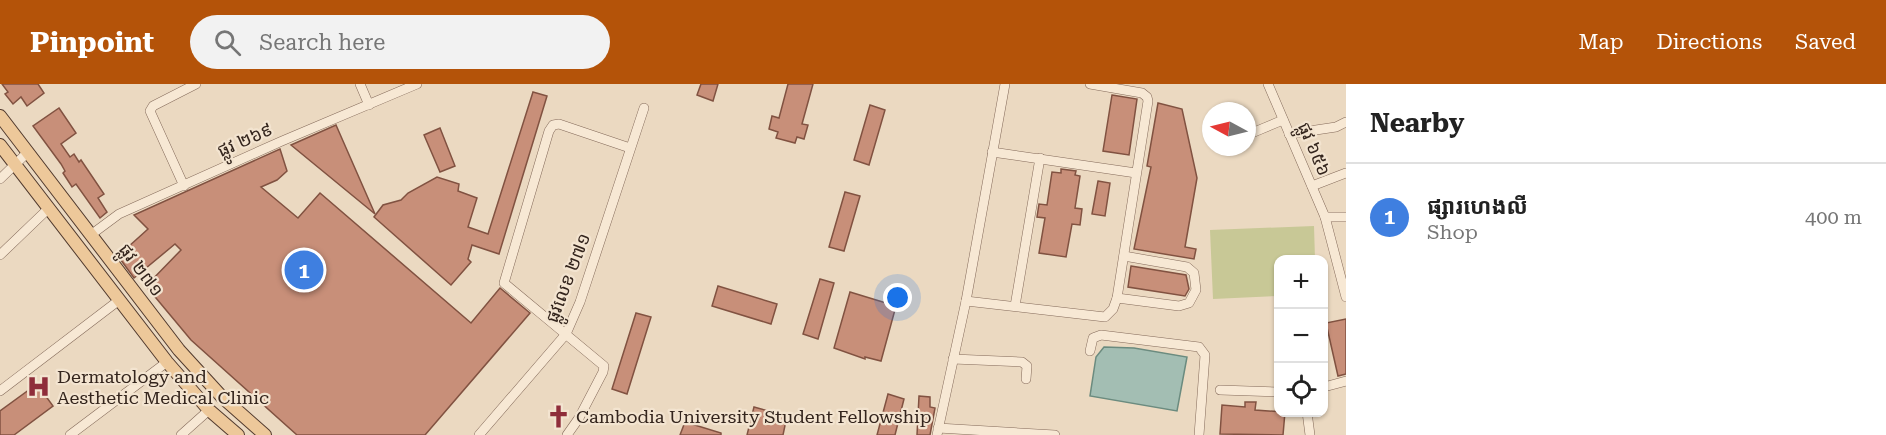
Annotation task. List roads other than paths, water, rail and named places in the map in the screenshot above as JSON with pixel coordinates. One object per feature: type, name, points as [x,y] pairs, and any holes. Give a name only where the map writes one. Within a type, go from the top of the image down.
[{"type":"main road","name":"ផ្លូវ ២៧១","points":[[0,116],[179,350],[222,397],[265,435]]},
{"type":"main road","name":"ផ្លូវ ២៧១","points":[[0,145],[166,363],[209,410],[238,435]]},
{"type":"street","points":[[184,186],[150,111],[153,106],[182,87],[196,84]]},
{"type":"street","points":[[360,84],[369,105]]},
{"type":"street","name":"ផ្លូវ ២៦៩","points":[[92,234],[119,214],[417,84]]},
{"type":"street","points":[[1005,84],[966,301],[938,432],[1055,435]]},
{"type":"street","points":[[966,301],[1105,317],[1113,309],[1117,298],[1148,101],[1142,93],[1133,90],[1090,84]]},
{"type":"street","name":"ផ្លូវ ៦៥៦","points":[[1268,84],[1324,217],[1346,297]]},
{"type":"street","name":"ផ្លូវលេខ ២៧១","points":[[479,435],[566,334],[580,302],[644,108]]},
{"type":"street","points":[[1256,131],[1283,120]]},
{"type":"street","points":[[1289,134],[1336,127],[1346,122]]},
{"type":"street","points":[[567,435],[579,418],[604,366],[504,283],[549,131],[553,125],[559,124],[630,148]]},
{"type":"street","points":[[0,179],[28,152]]},
{"type":"street","points":[[993,152],[1136,172]]},
{"type":"street","points":[[1015,306],[1041,159]]},
{"type":"street","points":[[1312,186],[1346,173]]},
{"type":"street","points":[[0,255],[49,208]]},
{"type":"street","points":[[1324,217],[1346,217]]},
{"type":"street","points":[[1117,298],[1179,306],[1189,303],[1196,290],[1194,273],[1187,267],[1124,256]]},
{"type":"street","points":[[0,391],[118,301]]},
{"type":"street","points":[[1090,351],[1093,338],[1101,335],[1199,346],[1205,355],[1199,435]]},
{"type":"street","points":[[953,359],[1022,362],[1027,366],[1026,379]]},
{"type":"street","points":[[70,435],[166,363]]},
{"type":"street","points":[[1328,386],[1346,381]]},
{"type":"street","points":[[1220,390],[1274,392]]},
{"type":"street","points":[[181,435],[209,410]]},
{"type":"street","points":[[1308,417],[1310,435]]},
{"type":"place","name":"ផ្សារហេងលី","points":[[304,270]]},
{"type":"place","name":"Dermatology and Aesthetic Medical Clinic","points":[[39,387]]},
{"type":"place","name":"Cambodia University Student Fellowship","points":[[558,417]]}]
